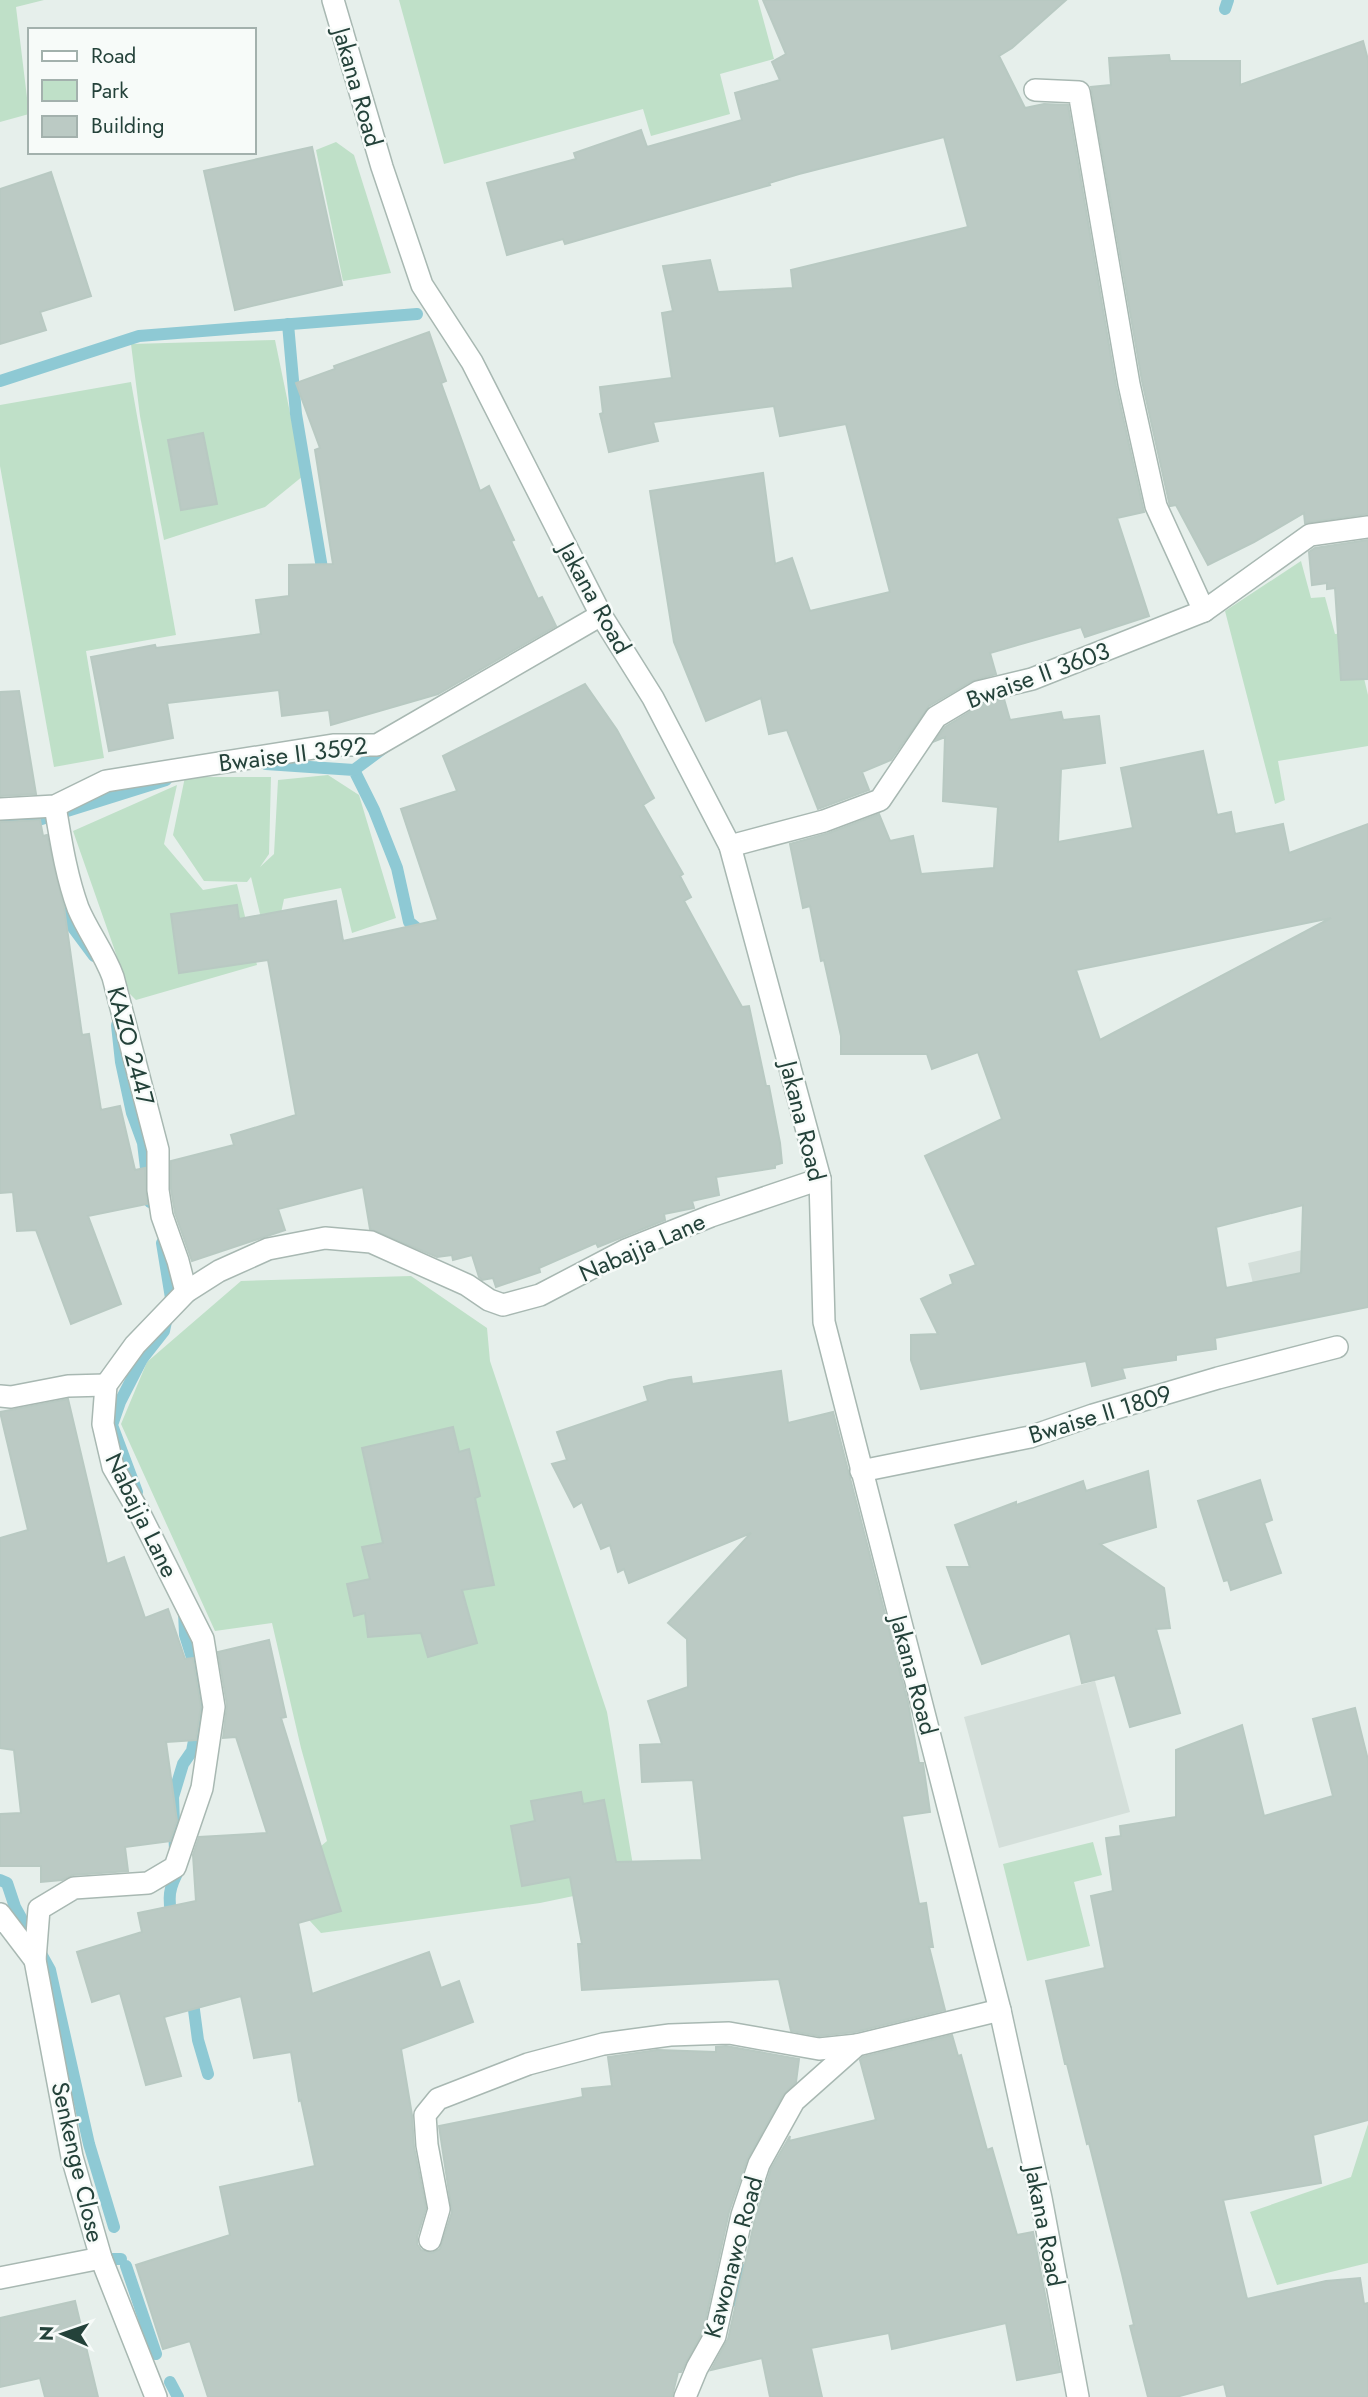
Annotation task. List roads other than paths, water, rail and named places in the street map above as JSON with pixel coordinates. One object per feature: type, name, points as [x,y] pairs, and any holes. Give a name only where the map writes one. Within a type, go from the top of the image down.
[{"type":"street","name":"Jakana Road","points":[[333,0],[382,167],[422,285],[472,362],[601,615],[653,698],[730,846],[820,1179],[824,1322],[1000,2010],[1041,2198],[1078,2397]]},
{"type":"street","points":[[1034,90],[1079,92],[1129,384],[1156,506],[1204,611]]},
{"type":"street","name":"Bwaise II 3603","points":[[730,846],[824,821],[880,800],[936,717],[978,692],[1032,679],[1204,611],[1310,535],[1368,527]]},
{"type":"street","name":"Bwaise II 3592","points":[[0,810],[55,806],[106,781],[333,745],[377,745],[601,615]]},
{"type":"street","name":"KAZO 2447","points":[[55,806],[64,859],[79,910],[113,977],[158,1150],[158,1190],[162,1216],[186,1292]]},
{"type":"street","name":"Nabajja Lane","points":[[36,1959],[39,1909],[74,1888],[148,1883],[175,1867],[202,1788],[214,1707],[202,1639],[139,1512],[113,1467],[103,1424],[106,1385],[135,1345],[186,1292],[219,1271],[268,1249],[325,1238],[371,1242],[467,1285],[489,1300],[503,1305],[540,1295],[626,1250],[711,1216],[820,1179]]},
{"type":"street","name":"Bwaise II 1809","points":[[861,1471],[1030,1437],[1093,1415],[1218,1378],[1337,1347]]},
{"type":"street","points":[[0,1396],[11,1397],[68,1386],[106,1385]]},
{"type":"street","points":[[0,1914],[36,1959]]},
{"type":"street","name":"Senkenge Close","points":[[36,1959],[72,2157],[100,2258],[156,2397]]},
{"type":"street","name":"Kawonawo Road","points":[[685,2397],[715,2336],[742,2215],[759,2164],[794,2101],[857,2045],[1000,2010]]},
{"type":"street","points":[[430,2239],[439,2209],[425,2115],[438,2099],[541,2061],[603,2044],[670,2035],[729,2033],[819,2049],[857,2045]]},
{"type":"street","points":[[0,2278],[100,2258]]},
{"type":"waterway","points":[[1225,9],[1228,0]]},
{"type":"waterway","points":[[0,381],[139,336],[417,314]]},
{"type":"waterway","points":[[288,324],[296,414],[324,580]]},
{"type":"waterway","points":[[354,770],[385,747]]},
{"type":"waterway","points":[[266,764],[354,770],[374,810],[397,868],[409,922],[425,935]]},
{"type":"waterway","points":[[0,824],[32,822],[166,780]]},
{"type":"waterway","points":[[64,888],[68,921],[94,956]]},
{"type":"waterway","points":[[117,1025],[121,1062],[132,1113],[143,1143],[150,1202]]},
{"type":"waterway","points":[[137,1492],[112,1425],[120,1402],[142,1359],[164,1331],[171,1298],[162,1243]]},
{"type":"waterway","points":[[175,1851],[173,1797],[183,1764],[192,1751],[201,1705],[200,1683],[185,1635],[184,1611]]},
{"type":"waterway","points":[[172,1921],[170,1893],[180,1868]]},
{"type":"waterway","points":[[0,1880],[7,1883],[15,1907],[50,1970],[89,2144],[114,2227]]},
{"type":"waterway","points":[[192,1995],[198,2040],[208,2074]]},
{"type":"waterway","points":[[97,2259],[121,2259]]},
{"type":"waterway","points":[[126,2266],[156,2354]]},
{"type":"waterway","points":[[732,2301],[742,2270]]},
{"type":"waterway","points":[[170,2382],[178,2397]]}]
